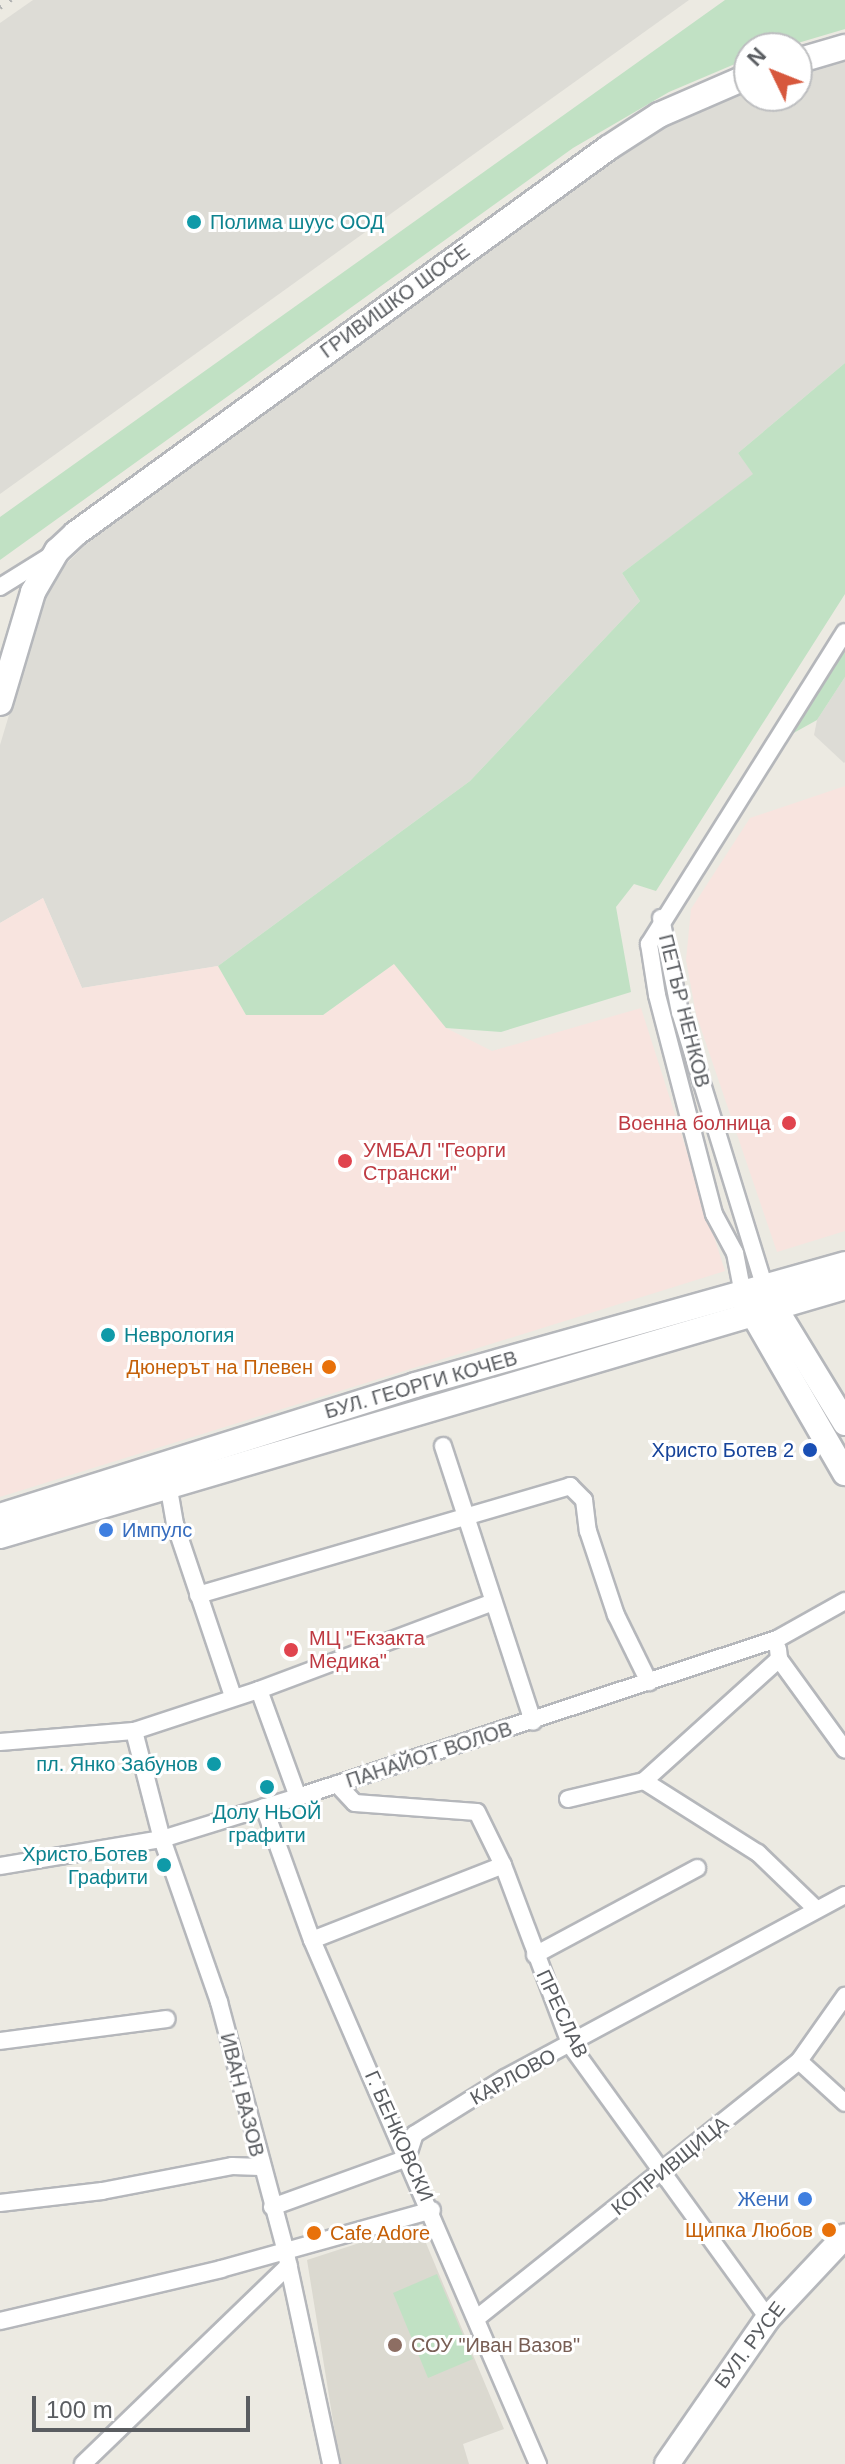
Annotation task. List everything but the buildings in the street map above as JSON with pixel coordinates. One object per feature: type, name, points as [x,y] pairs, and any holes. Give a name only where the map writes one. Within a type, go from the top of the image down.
[{"type":"main road","points":[[813,56],[845,47]]},
{"type":"main road","name":"ГРИВИШКО ШОСЕ","points":[[0,703],[4,674],[17,647],[33,592],[57,551],[94,518],[608,148],[659,115],[733,83]]},
{"type":"main road","points":[[0,626],[17,647]]},
{"type":"main road","name":"БУЛ. ГЕОРГИ КОЧЕВ","points":[[757,1302],[845,1264]]},
{"type":"main road","name":"БУЛ. ГЕОРГИ КОЧЕВ","points":[[0,1536],[415,1385],[757,1302],[845,1287]]},
{"type":"main road","points":[[757,1302],[845,1423]]},
{"type":"main road","points":[[757,1302],[845,1473]]},
{"type":"main road","name":"БУЛ. ГЕОРГИ КОЧЕВ","points":[[0,1516],[166,1474]]},
{"type":"main road","name":"БУЛ. РУСЕ","points":[[667,2464],[768,2318],[845,2236]]},
{"type":"street","points":[[0,587],[57,551]]},
{"type":"street","name":"ПЕТЪР НЕНКОВ","points":[[757,1302],[714,1214],[648,956],[661,918],[845,632]]},
{"type":"street","name":"ПЕТЪР НЕНКОВ","points":[[661,918],[680,1012],[757,1302]]},
{"type":"street","points":[[443,1446],[491,1603],[533,1722]]},
{"type":"street","points":[[166,1474],[175,1524],[233,1696]]},
{"type":"street","points":[[198,1595],[570,1486],[584,1500],[588,1531],[616,1615],[649,1682]]},
{"type":"street","name":"ПАНАЙОТ ВОЛОВ","points":[[0,1866],[162,1839],[298,1797],[777,1639],[845,1601]]},
{"type":"street","points":[[0,1742],[134,1731],[233,1696],[259,1690],[491,1603]]},
{"type":"street","points":[[777,1639],[779,1659],[845,1750]]},
{"type":"street","points":[[568,1799],[644,1781],[779,1659]]},
{"type":"street","points":[[259,1690],[298,1797]]},
{"type":"street","name":"ИВАН ВАЗОВ","points":[[134,1731],[162,1839],[219,2002],[260,2167],[287,2257],[331,2464]]},
{"type":"street","points":[[644,1781],[758,1853],[816,1909]]},
{"type":"street","name":"ПРЕСЛАВ","points":[[337,1784],[355,1803],[477,1812],[503,1865],[571,2046],[768,2318]]},
{"type":"street","name":"Г. БЕНКОВСКИ","points":[[264,1807],[312,1940],[432,2210],[538,2464]]},
{"type":"street","points":[[312,1940],[503,1865]]},
{"type":"street","points":[[535,1955],[697,1868]]},
{"type":"street","name":"КАРЛОВО","points":[[407,2158],[415,2134],[505,2078],[571,2046],[845,1895]]},
{"type":"street","name":"КОПРИВЩИЦА","points":[[477,2318],[799,2061],[845,1996]]},
{"type":"street","points":[[0,2041],[167,2019]]},
{"type":"street","points":[[799,2061],[845,2103]]},
{"type":"street","points":[[272,2207],[407,2158]]},
{"type":"street","points":[[0,2203],[102,2191],[232,2166],[260,2167]]},
{"type":"street","points":[[0,2321],[287,2257],[432,2210]]},
{"type":"street","points":[[83,2464],[287,2257]]},
{"type":"shaded area","points":[[33,0],[689,0],[0,494],[0,23]]},
{"type":"shaded area","points":[[845,60],[845,363],[738,453],[754,474],[622,573],[640,601],[470,781],[218,966],[82,988],[43,898],[0,923],[0,745],[46,591],[67,563],[99,532],[213,445],[665,122],[733,94],[733,112],[813,112],[813,69]]},
{"type":"shaded area","points":[[845,677],[844,763],[814,735],[817,720]]},
{"type":"shaded area","name":"Военна болница","points":[[845,786],[845,1231],[777,1252],[696,1014],[686,960],[691,909],[750,818]]},
{"type":"shaded area","name":"УМБАЛ \"Георги Странски\"","points":[[43,898],[82,988],[218,966],[246,1015],[323,1015],[395,963],[446,1028],[492,1051],[641,1008],[725,1271],[0,1497],[0,923]]},
{"type":"shaded area","name":"СОУ \"Иван Вазов\"","points":[[418,2224],[504,2429],[463,2444],[469,2464],[340,2464],[307,2260]]},
{"type":"green space","points":[[725,0],[845,0],[845,29],[813,38],[813,32],[733,32],[733,65],[669,92],[573,148],[0,560],[0,517]]},
{"type":"green space","points":[[845,363],[845,594],[656,891],[634,884],[616,907],[631,992],[501,1032],[446,1028],[394,964],[323,1015],[246,1015],[218,966],[470,781],[640,601],[622,573],[753,474],[738,453]]},
{"type":"green space","points":[[845,622],[845,677],[817,720],[790,735],[782,728],[785,715]]},
{"type":"green space","points":[[437,2274],[473,2359],[428,2378],[393,2293]]},
{"type":"railway","points":[[0,8],[11,0]]},
{"type":"place","name":"Полима шуус ООД","points":[[194,222]]},
{"type":"place","name":"Военна болница","points":[[789,1123]]},
{"type":"place","name":"УМБАЛ \"Георги Странски\"","points":[[345,1161]]},
{"type":"place","name":"Неврология","points":[[108,1335]]},
{"type":"place","name":"Дюнерът на Плевен","points":[[329,1367]]},
{"type":"place","name":"Христо Ботев 2","points":[[810,1450]]},
{"type":"place","name":"Импулс","points":[[106,1530]]},
{"type":"place","name":"МЦ \"Екзакта Медика\"","points":[[291,1650]]},
{"type":"place","name":"пл. Янко Забунов","points":[[214,1764]]},
{"type":"place","name":"Долу НЬОЙ графити","points":[[267,1787]]},
{"type":"place","name":"Христо Ботев Графити","points":[[164,1865]]},
{"type":"place","name":"Жени","points":[[805,2199]]},
{"type":"place","name":"Щипка Любов","points":[[829,2230]]},
{"type":"place","name":"Cafe Adore","points":[[314,2233]]},
{"type":"place","name":"СОУ \"Иван Вазов\"","points":[[395,2345]]}]
